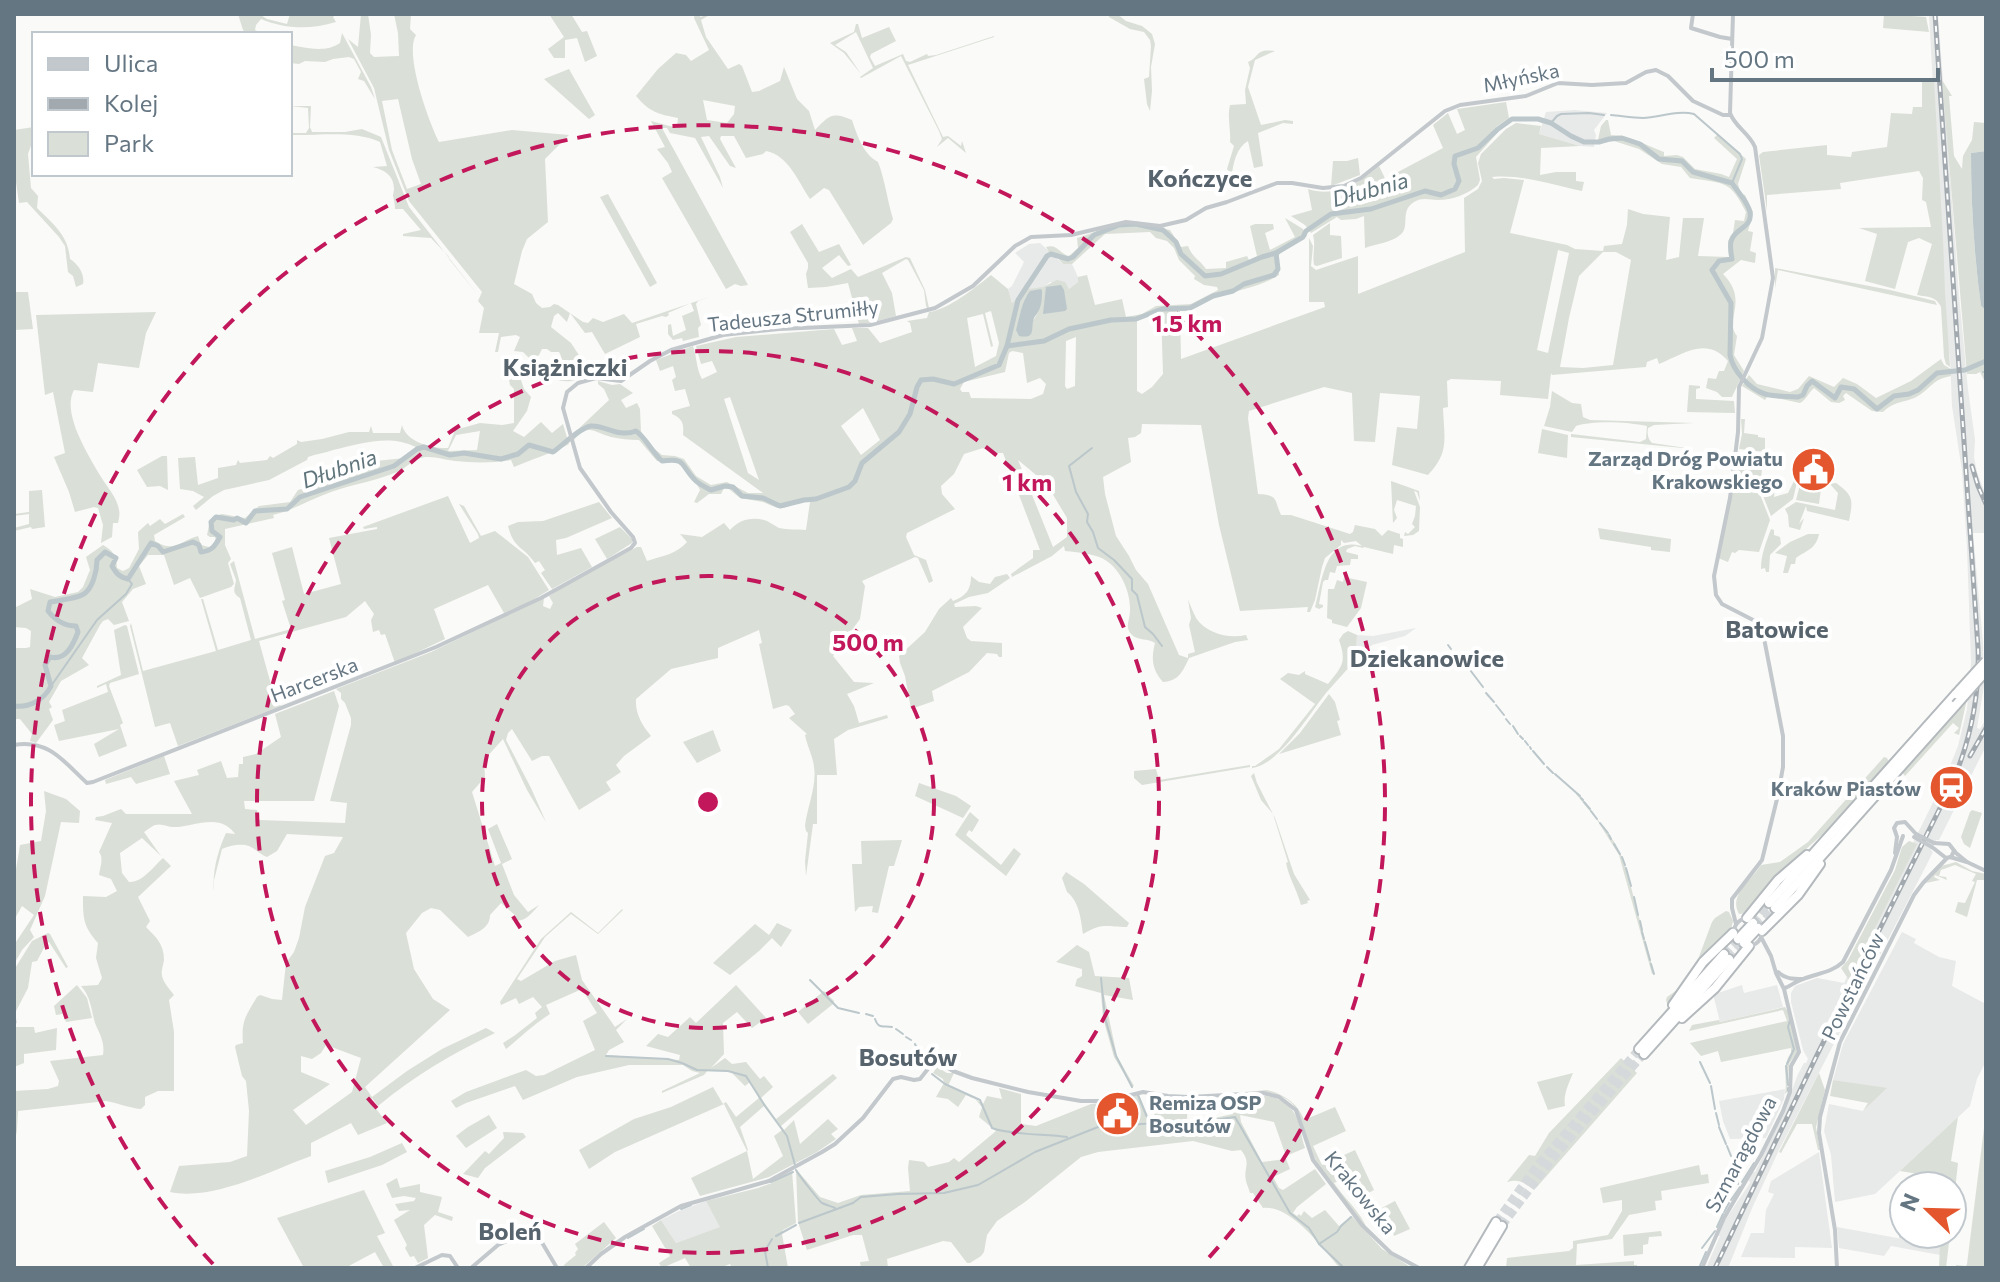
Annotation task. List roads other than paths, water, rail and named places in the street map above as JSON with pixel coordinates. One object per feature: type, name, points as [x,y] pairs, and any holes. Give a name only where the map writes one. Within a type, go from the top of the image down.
[{"type":"highway","points":[[1772,905],[1986,661]]},
{"type":"highway","points":[[1663,1028],[1711,992],[1778,880],[1830,840],[1986,671]]},
{"type":"highway","points":[[1663,1028],[1697,969],[1798,895],[1830,840]]},
{"type":"highway","points":[[1641,1052],[1726,956]]},
{"type":"highway","points":[[1469,1268],[1499,1224],[1477,1268]]},
{"type":"street","points":[[1693,14],[1691,28],[1732,39]]},
{"type":"street","points":[[1733,14],[1730,115],[1749,135],[1755,147],[1773,265],[1763,333],[1738,394],[1738,432],[1729,508],[1715,566],[1715,587],[1716,595],[1724,606],[1755,621],[1763,630],[1783,736],[1783,756],[1781,783],[1764,853],[1757,868],[1735,893],[1732,911],[1748,932],[1767,949],[1776,970],[1789,985]]},
{"type":"street","name":"Młyńska","points":[[968,289],[984,278],[1015,246],[1031,237],[1071,235],[1126,222],[1160,226],[1187,219],[1206,208],[1277,183],[1323,188],[1352,183],[1445,111],[1460,105],[1526,96],[1558,83],[1626,83],[1656,70],[1666,74],[1693,101],[1723,115],[1730,115]]},
{"type":"street","name":"Tadeusza Strumiłły","points":[[549,593],[635,543],[582,472],[564,411],[564,401],[570,389],[596,378],[621,381],[671,350],[723,335],[870,325],[935,308],[968,289]]},
{"type":"street","name":"Harcerska","points":[[14,745],[29,743],[48,749],[87,783],[93,782],[436,647],[549,593]]},
{"type":"street","points":[[1895,859],[1897,838],[1894,826],[1899,821],[1906,822],[1915,836]]},
{"type":"street","points":[[1789,985],[1834,969],[1845,959],[1909,828]]},
{"type":"street","points":[[1896,834],[1915,836],[1933,845],[1948,858],[1986,871]]},
{"type":"street","name":"Powstańców","points":[[1934,870],[1942,844]]},
{"type":"street","points":[[1933,845],[1949,844],[1967,862]]},
{"type":"street","name":"Powstańców","points":[[1837,1268],[1835,1230],[1819,1133],[1820,1117],[1842,1038],[1914,895],[1954,851]]},
{"type":"street","points":[[1782,979],[1789,985]]},
{"type":"street","name":"Szmaragdowa","points":[[1702,1268],[1724,1218],[1761,1155],[1790,1092],[1791,1066],[1799,1054],[1799,1046],[1788,1003],[1789,985]]},
{"type":"street","name":"Krakowska","points":[[586,1268],[625,1237],[681,1206],[769,1181],[822,1152],[863,1118],[893,1079],[918,1080],[935,1060],[972,1078],[1081,1101],[1107,1101],[1143,1092],[1189,1097],[1263,1093],[1279,1097],[1296,1110],[1313,1160],[1362,1225],[1391,1253],[1419,1268]]},
{"type":"street","points":[[471,1268],[498,1245],[534,1229],[557,1268]]},
{"type":"street","points":[[415,1268],[442,1255],[450,1256],[458,1268]]},
{"type":"waterway","points":[[1611,115],[1643,118],[1675,113],[1694,114],[1740,154],[1742,159],[1732,183]]},
{"type":"waterway","points":[[1551,123],[1561,114],[1604,115]]},
{"type":"waterway","name":"Dłubnia","points":[[14,706],[30,704],[44,695],[51,686],[45,665],[50,657],[65,654],[78,632],[76,626],[64,624],[48,611],[50,602],[75,598],[86,592],[94,579],[97,560],[105,552],[116,558],[112,566],[116,573],[128,579],[151,543],[163,552],[193,542],[199,545],[201,552],[208,550],[220,537],[212,531],[211,522],[216,517],[237,518],[246,523],[255,511],[287,509],[300,497],[394,466],[417,449],[424,447],[450,455],[464,453],[501,459],[518,454],[529,445],[553,452],[591,426],[623,433],[636,431],[662,461],[679,461],[696,481],[711,490],[733,487],[742,496],[763,498],[780,506],[816,499],[849,487],[855,481],[862,463],[899,432],[910,414],[921,380],[933,379],[954,384],[999,365],[1018,300],[1047,256],[1051,254],[1068,259],[1094,235],[1119,225],[1136,224],[1163,230],[1176,242],[1181,254],[1205,276],[1221,274],[1276,253],[1303,237],[1306,231],[1331,214],[1371,209],[1425,191],[1441,195],[1455,189],[1459,181],[1455,156],[1478,148],[1512,119],[1538,119],[1551,123],[1584,142],[1622,138],[1640,144],[1659,159],[1682,161],[1693,172],[1732,183],[1747,204],[1750,217],[1731,241],[1732,259],[1719,261],[1712,270],[1731,303],[1730,355],[1734,367],[1759,392],[1798,397],[1803,395],[1812,381],[1835,398],[1841,387],[1854,389],[1877,409],[1894,396],[1918,390],[1937,373],[1965,370],[1986,361]]},
{"type":"waterway","points":[[1007,346],[1044,341],[1069,329],[1111,320],[1136,319],[1162,309],[1190,308],[1213,296],[1274,275],[1278,269],[1276,253]]},
{"type":"waterway","points":[[1092,448],[1069,466],[1076,492],[1088,514],[1087,522],[1098,548],[1132,579],[1132,590],[1137,595],[1145,627],[1162,646]]},
{"type":"waterway","points":[[51,686],[97,620],[126,594],[132,584],[128,579]]},
{"type":"waterway","points":[[1448,645],[1451,649]]},
{"type":"waterway","points":[[1464,662],[1483,687]]},
{"type":"waterway","points":[[1486,693],[1494,702]]},
{"type":"waterway","points":[[1496,705],[1504,715]]},
{"type":"waterway","points":[[1506,719],[1510,724]]},
{"type":"waterway","points":[[1513,726],[1518,734]]},
{"type":"waterway","points":[[1520,736],[1523,739]]},
{"type":"waterway","points":[[1525,741],[1528,745]]},
{"type":"waterway","points":[[1533,751],[1544,764]]},
{"type":"waterway","points":[[1547,767],[1553,773]]},
{"type":"waterway","points":[[1555,774],[1580,796]]},
{"type":"waterway","points":[[1584,802],[1590,809]]},
{"type":"waterway","points":[[1591,811],[1597,819]]},
{"type":"waterway","points":[[1600,823],[1608,833]]},
{"type":"waterway","points":[[1609,835],[1611,839]]},
{"type":"waterway","points":[[1614,844],[1620,854]]},
{"type":"waterway","points":[[1622,857],[1625,865]]},
{"type":"waterway","points":[[1626,868],[1631,886]]},
{"type":"waterway","points":[[1634,897],[1638,915]]},
{"type":"waterway","points":[[1640,921],[1642,930]]},
{"type":"waterway","points":[[1642,932],[1644,939]]},
{"type":"waterway","points":[[1645,942],[1650,960]]},
{"type":"waterway","points":[[1651,964],[1654,974]]},
{"type":"waterway","points":[[1101,978],[1105,1018],[1116,1056],[1132,1087]]},
{"type":"waterway","points":[[810,980],[838,1008],[859,1013]]},
{"type":"waterway","points":[[866,1014],[873,1016]]},
{"type":"waterway","points":[[875,1019],[880,1026],[892,1027]]},
{"type":"waterway","points":[[1787,1064],[1794,1049],[1788,1027],[1790,1020]]},
{"type":"waterway","points":[[896,1029],[903,1034]]},
{"type":"waterway","points":[[906,1037],[911,1040]]},
{"type":"waterway","points":[[915,1044],[928,1065]]},
{"type":"waterway","points":[[606,1056],[668,1059],[697,1070],[728,1071],[746,1076],[787,1136],[795,1165]]},
{"type":"waterway","points":[[1700,1062],[1710,1083]]},
{"type":"waterway","points":[[1786,1066],[1788,1085]]},
{"type":"waterway","points":[[932,1074],[945,1084],[980,1100],[992,1128],[1067,1137]]},
{"type":"waterway","points":[[1711,1086],[1715,1109]]},
{"type":"waterway","points":[[1138,1095],[1149,1122]]},
{"type":"waterway","points":[[1716,1113],[1719,1125]]},
{"type":"waterway","points":[[799,1223],[853,1203],[861,1197],[944,1193],[978,1185],[1035,1152],[1098,1127],[1200,1122],[1235,1117],[1290,1213],[1309,1228],[1319,1244],[1344,1268]]},
{"type":"waterway","points":[[1719,1127],[1726,1144]]},
{"type":"waterway","points":[[1727,1146],[1731,1156]]},
{"type":"waterway","points":[[1732,1162],[1734,1169]]},
{"type":"waterway","points":[[1742,1182],[1754,1163]]},
{"type":"waterway","points":[[796,1170],[822,1203],[835,1208]]},
{"type":"waterway","points":[[1735,1171],[1736,1178]]},
{"type":"waterway","points":[[771,1182],[793,1172]]},
{"type":"waterway","points":[[1737,1180],[1738,1184]]},
{"type":"waterway","points":[[1731,1200],[1740,1187]]},
{"type":"waterway","points":[[1724,1212],[1729,1203]]},
{"type":"waterway","points":[[681,1209],[691,1205]]},
{"type":"waterway","points":[[1717,1227],[1723,1214]]},
{"type":"waterway","points":[[1319,1244],[1337,1232],[1351,1217]]},
{"type":"waterway","points":[[776,1236],[796,1225]]},
{"type":"waterway","points":[[628,1238],[644,1229]]},
{"type":"waterway","points":[[1702,1248],[1715,1231]]},
{"type":"waterway","points":[[768,1268],[765,1251],[772,1239]]},
{"type":"waterway","points":[[1699,1268],[1706,1252]]},
{"type":"tunnel","points":[[1753,923],[1769,903]]},
{"type":"tunnel","points":[[1758,928],[1775,908]]},
{"type":"tunnel","points":[[1724,954],[1738,939]]},
{"type":"tunnel","points":[[1729,959],[1744,943]]},
{"type":"tunnel","points":[[1496,1222],[1536,1167],[1639,1049]]},
{"type":"tunnel","points":[[1502,1226],[1554,1157],[1644,1054]]},
{"type":"railway","points":[[1715,1268],[1950,788],[1972,720],[1978,648],[1935,14]]},
{"type":"railway","points":[[1972,466],[1986,504]]},
{"type":"railway","points":[[1970,756],[1986,728]]},
{"type":"place","name":"Zarząd Dróg Powiatu Krakowskiego","points":[[1814,469]]},
{"type":"place","name":"Kraków Piastów","points":[[1952,788]]},
{"type":"place","name":"Remiza OSP Bosutów","points":[[1118,1113]]},
{"type":"district","name":"Kończyce","points":[[1200,177]]},
{"type":"district","name":"Książniczki","points":[[565,366]]},
{"type":"district","name":"Batowice","points":[[1777,628]]},
{"type":"district","name":"Dziekanowice","points":[[1427,657]]},
{"type":"district","name":"Bosutów","points":[[908,1056]]},
{"type":"district","name":"Boleń","points":[[510,1230]]}]
